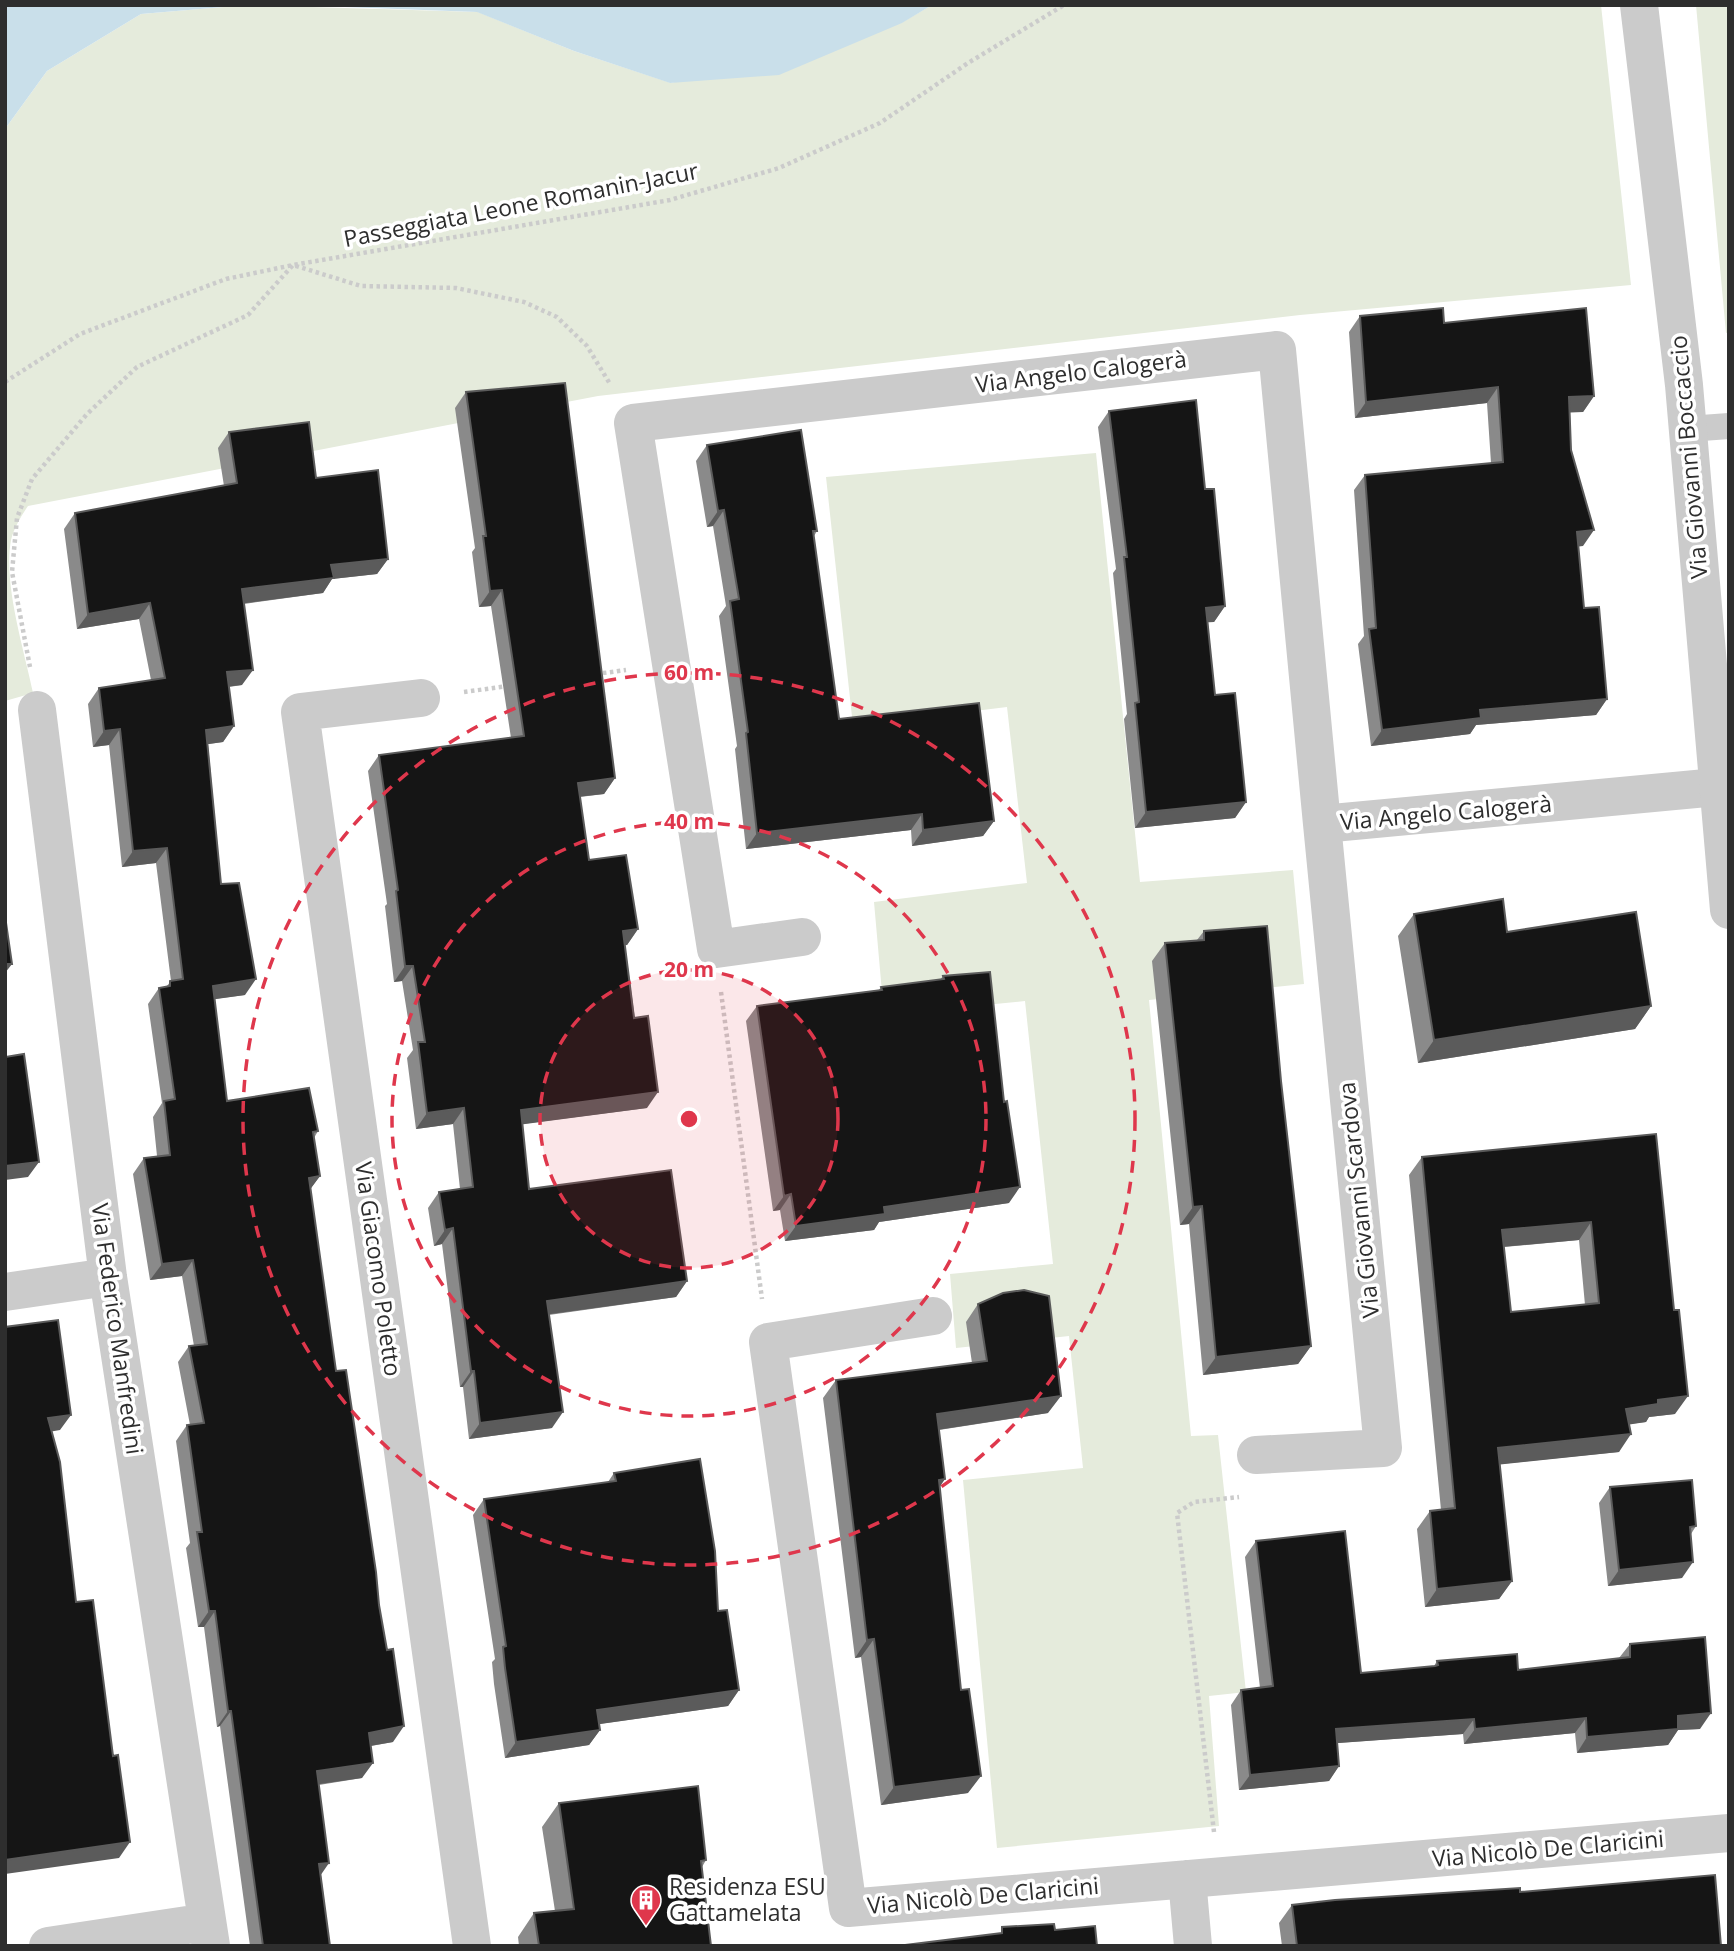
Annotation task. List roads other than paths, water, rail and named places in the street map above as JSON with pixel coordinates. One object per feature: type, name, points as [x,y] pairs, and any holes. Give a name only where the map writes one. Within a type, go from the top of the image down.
[{"type":"street","name":"Via Giovanni Boccaccio","points":[[1639,5],[1688,429],[1729,910]]},
{"type":"street","name":"Via Angelo Calogerà","points":[[802,937],[716,949],[634,423],[1277,350],[1322,824],[1717,787]]},
{"type":"street","name":"Via Giacomo Poletto","points":[[421,698],[300,712],[472,1946]]},
{"type":"street","name":"Via Federico Manfredini","points":[[37,709],[108,1277],[209,1934]]},
{"type":"street","name":"Via Giovanni Scardova","points":[[1256,1455],[1383,1448],[1322,824]]},
{"type":"street","points":[[5,1292],[108,1277]]},
{"type":"street","name":"Via Nicolò De Claricini","points":[[933,1316],[768,1342],[848,1908],[1729,1833]]},
{"type":"street","points":[[1187,1879],[1193,1946]]},
{"type":"street","points":[[48,1946],[209,1934]]},
{"type":"lane","points":[[1688,429],[1729,426]]},
{"type":"water","points":[[5,5],[247,5],[141,14],[47,71],[5,129]]},
{"type":"water","points":[[292,5],[932,5],[902,23],[779,75],[670,83],[574,51],[477,12]]},
{"type":"place","name":"Residenza ESU Gattamelata","points":[[646,1927]]}]
